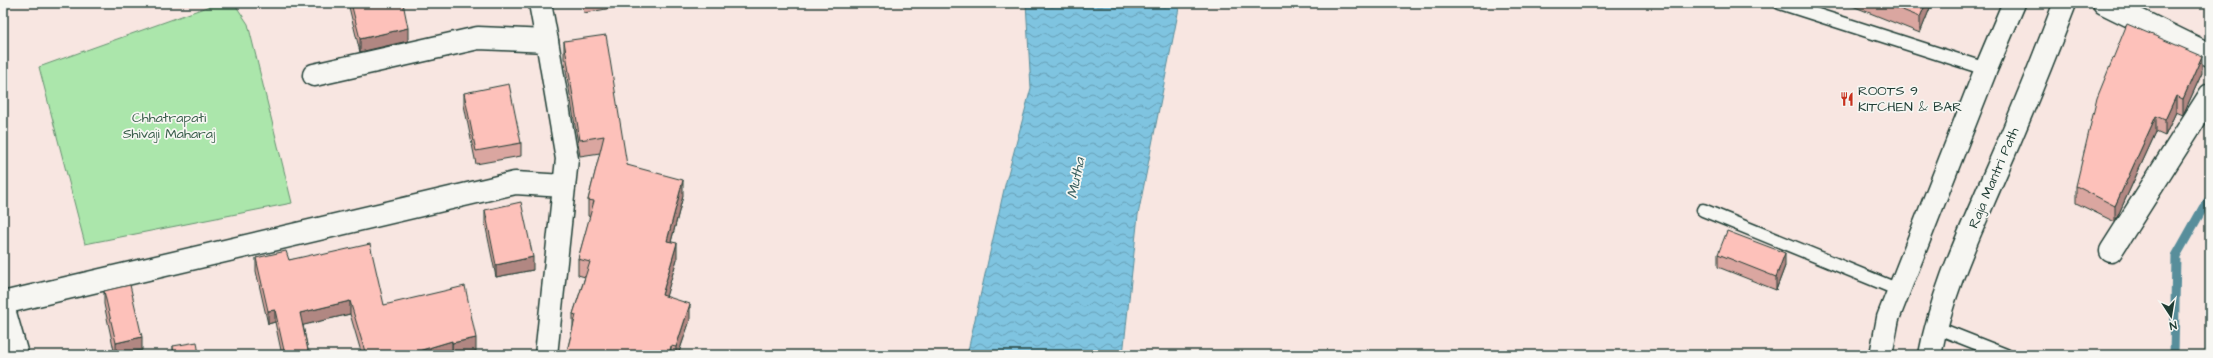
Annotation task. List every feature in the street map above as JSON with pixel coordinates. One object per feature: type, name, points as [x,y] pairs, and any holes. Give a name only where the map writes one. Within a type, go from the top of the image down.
[{"type":"street","points":[[540,3],[567,159],[546,355]]},
{"type":"street","points":[[1881,355],[1888,318],[1898,290],[1986,69],[2014,3]]},
{"type":"street","name":"Raja Mantri Path","points":[[1930,355],[1935,327],[1957,263],[2026,101],[2065,3]]},
{"type":"street","points":[[2104,3],[2210,55]]},
{"type":"street","points":[[314,75],[478,38],[547,40]]},
{"type":"street","points":[[2111,251],[2210,95]]},
{"type":"street","points":[[17,355],[3,304],[514,183],[564,186]]},
{"type":"lane","points":[[1780,3],[1986,69]]},
{"type":"lane","points":[[1703,210],[1898,290]]},
{"type":"lane","points":[[1935,327],[2006,355]]},
{"type":"green space","name":"Chhatrapati Shivaji Maharaj","points":[[218,3],[234,3],[248,24],[292,203],[85,244],[39,67]]},
{"type":"water","name":"Mutha","points":[[1026,3],[1180,3],[1138,215],[1123,355],[967,355],[1005,185],[1031,88]]},
{"type":"building","points":[[351,3],[403,3],[408,28],[360,39]]},
{"type":"building","points":[[1885,3],[1926,3],[1920,17]]},
{"type":"building","points":[[2127,24],[2202,56],[2183,99],[2176,96],[2165,120],[2156,116],[2115,206],[2076,186],[2097,98]]},
{"type":"building","points":[[606,35],[627,165],[683,180],[667,241],[677,243],[662,295],[690,304],[676,347],[671,346],[669,355],[566,355],[576,315],[573,314],[590,262],[578,259],[594,201],[588,200],[604,136],[580,140],[564,41]]},
{"type":"building","points":[[509,84],[521,143],[476,151],[464,93]]},
{"type":"building","points":[[521,202],[533,257],[496,265],[485,210]]},
{"type":"building","points":[[1727,231],[1785,253],[1776,277],[1718,254]]},
{"type":"building","points":[[370,244],[384,305],[465,286],[476,338],[452,343],[452,341],[405,355],[366,355],[350,301],[300,313],[309,355],[285,355],[275,310],[268,311],[256,258],[286,251],[289,260],[320,253],[321,255]]},
{"type":"building","points":[[130,285],[142,337],[116,343],[104,291]]},
{"type":"building","points":[[197,342],[199,355],[174,355],[173,346]]},
{"type":"building","points":[[111,350],[113,355],[93,355]]},
{"type":"waterway","points":[[2174,355],[2176,256],[2203,208],[2210,200]]},
{"type":"place","name":"ROOTS 9 KITCHEN & BAR","points":[[1847,99]]}]
